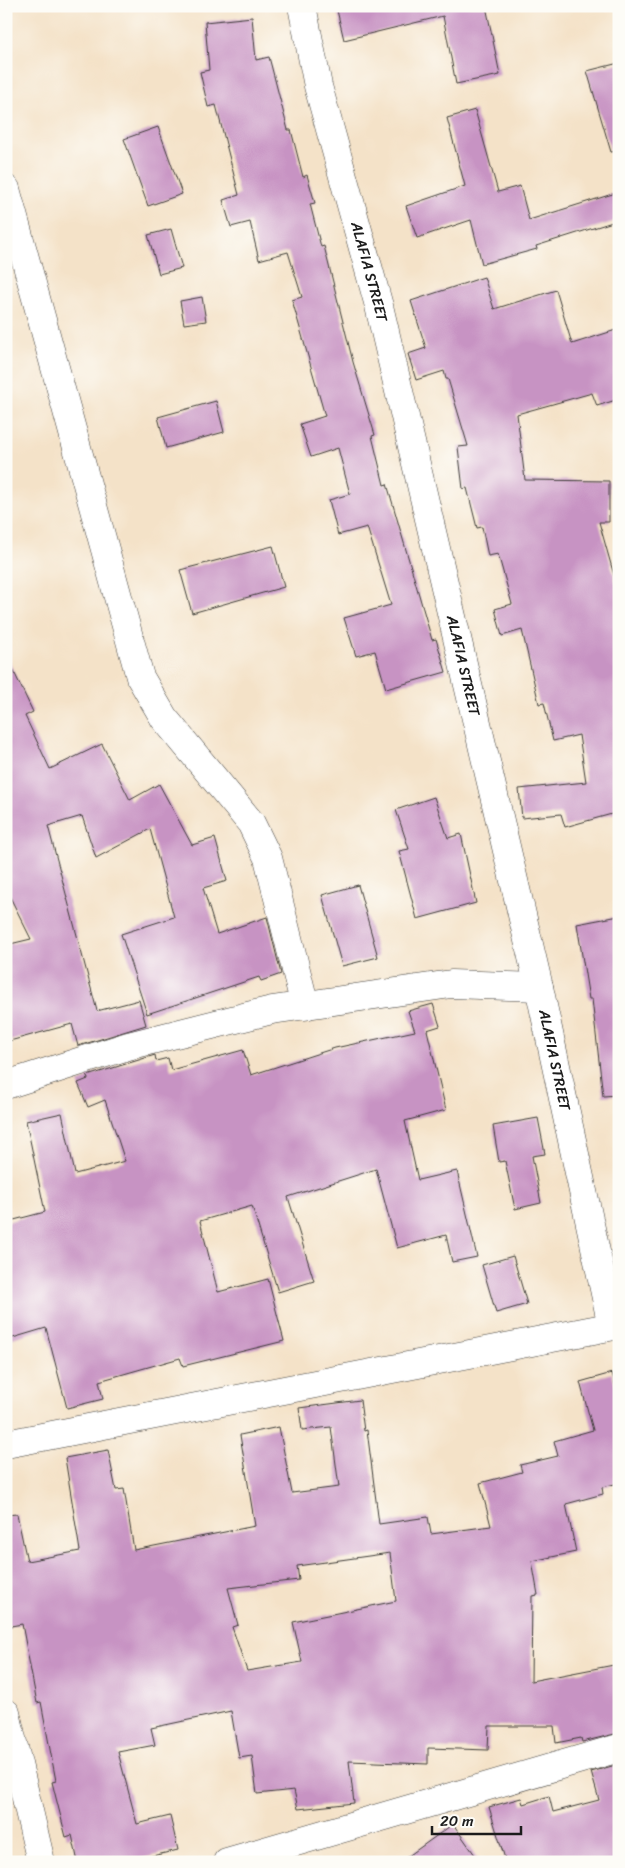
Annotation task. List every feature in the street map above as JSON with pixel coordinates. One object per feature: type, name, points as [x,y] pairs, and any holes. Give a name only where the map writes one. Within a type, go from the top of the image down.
[{"type":"street","name":"ALAFIA STREET","points":[[302,6],[318,86],[379,306],[539,986],[615,1325]]},
{"type":"street","points":[[6,189],[140,677],[164,718],[251,823],[268,858],[305,1006]]},
{"type":"street","points":[[6,1085],[128,1046],[272,1010],[370,994],[451,984],[539,986]]},
{"type":"street","points":[[6,1444],[615,1325]]},
{"type":"street","points":[[6,1714],[41,1862]]},
{"type":"street","points":[[227,1862],[619,1748]]},
{"type":"building","points":[[336,6],[486,6],[500,75],[456,84],[443,16],[344,40]]},
{"type":"building","points":[[252,17],[256,60],[269,57],[288,130],[291,130],[303,177],[307,175],[315,203],[310,204],[321,247],[324,246],[353,362],[375,435],[372,436],[384,485],[387,484],[432,640],[436,639],[446,672],[386,689],[375,651],[356,656],[344,618],[391,605],[367,527],[338,535],[329,500],[350,494],[338,448],[311,457],[300,424],[325,416],[292,300],[302,297],[288,252],[259,260],[250,222],[231,227],[223,200],[239,195],[216,105],[208,107],[200,72],[209,70],[205,22]]},
{"type":"building","points":[[619,63],[619,151],[611,152],[587,71]]},
{"type":"building","points":[[475,110],[498,192],[520,186],[529,220],[619,192],[619,220],[536,246],[537,249],[482,264],[471,220],[417,238],[406,206],[465,186],[447,118]]},
{"type":"building","points":[[158,127],[182,194],[148,206],[124,139]]},
{"type":"building","points":[[171,229],[182,268],[159,274],[148,235]]},
{"type":"building","points":[[484,277],[494,309],[556,290],[572,344],[619,329],[619,399],[597,406],[592,393],[517,414],[525,480],[609,481],[609,522],[599,522],[619,593],[619,812],[565,827],[561,814],[522,818],[519,789],[586,782],[579,735],[553,741],[544,703],[539,704],[522,630],[502,636],[495,609],[512,604],[498,554],[488,556],[482,527],[477,528],[467,488],[463,489],[458,447],[468,446],[448,379],[446,379],[444,371],[416,380],[408,354],[426,348],[411,301]]},
{"type":"building","points":[[202,297],[206,321],[184,324],[180,301]]},
{"type":"building","points":[[216,401],[224,432],[166,448],[158,417]]},
{"type":"building","points":[[273,546],[284,587],[192,613],[180,570]]},
{"type":"building","points":[[6,655],[33,712],[25,716],[50,769],[102,744],[130,800],[159,784],[192,845],[215,838],[227,881],[203,888],[217,934],[267,917],[281,974],[261,981],[259,977],[147,1014],[121,934],[174,917],[150,829],[96,858],[82,816],[48,826],[97,1011],[139,1000],[146,1025],[78,1046],[72,1024],[6,1042],[6,945],[31,939],[6,889]]},
{"type":"building","points":[[434,797],[448,838],[461,834],[476,903],[417,919],[399,851],[409,849],[396,810]]},
{"type":"building","points":[[358,885],[378,957],[342,966],[322,895]]},
{"type":"building","points":[[619,916],[619,1095],[603,1096],[592,999],[589,999],[577,924]]},
{"type":"building","points":[[433,1004],[440,1026],[427,1030],[446,1110],[405,1121],[418,1180],[457,1171],[477,1257],[452,1262],[446,1235],[397,1248],[376,1169],[288,1197],[314,1281],[278,1292],[252,1206],[200,1221],[218,1292],[268,1279],[284,1341],[183,1366],[180,1358],[99,1381],[103,1399],[67,1408],[46,1328],[6,1340],[6,1222],[45,1212],[26,1121],[62,1113],[75,1174],[125,1161],[105,1100],[88,1107],[78,1083],[88,1079],[87,1076],[155,1055],[156,1061],[168,1058],[171,1070],[243,1050],[251,1075],[335,1048],[415,1031],[408,1011]]},
{"type":"building","points":[[538,1118],[545,1154],[532,1156],[541,1203],[515,1209],[505,1161],[499,1162],[493,1126]]},
{"type":"building","points":[[513,1256],[527,1304],[496,1313],[482,1265]]},
{"type":"building","points":[[612,1373],[619,1399],[619,1483],[602,1487],[603,1494],[566,1504],[576,1552],[532,1561],[538,1595],[532,1596],[531,1681],[619,1664],[619,1733],[582,1742],[581,1738],[556,1743],[554,1726],[489,1726],[488,1750],[428,1748],[428,1764],[349,1761],[354,1803],[298,1809],[294,1790],[257,1794],[252,1756],[239,1758],[231,1711],[151,1728],[155,1745],[118,1752],[137,1824],[170,1816],[178,1850],[126,1862],[78,1862],[72,1835],[66,1837],[52,1782],[56,1781],[41,1702],[37,1703],[22,1624],[6,1627],[6,1515],[17,1514],[27,1561],[80,1551],[65,1458],[108,1450],[116,1490],[124,1489],[134,1550],[255,1526],[240,1435],[279,1427],[292,1493],[339,1487],[331,1427],[302,1430],[299,1408],[360,1400],[364,1431],[367,1430],[379,1524],[428,1517],[431,1534],[491,1526],[480,1483],[522,1472],[520,1465],[558,1456],[554,1441],[593,1430],[580,1382]],"holes":[[[390,1553],[396,1601],[293,1622],[302,1662],[247,1671],[232,1627],[238,1625],[228,1588],[299,1580],[297,1566]]]},
{"type":"building","points":[[619,1764],[619,1862],[506,1862],[489,1807],[521,1798],[523,1804],[549,1796],[553,1812],[599,1800],[591,1772]]},
{"type":"building","points":[[453,1824],[480,1862],[400,1862]]}]
